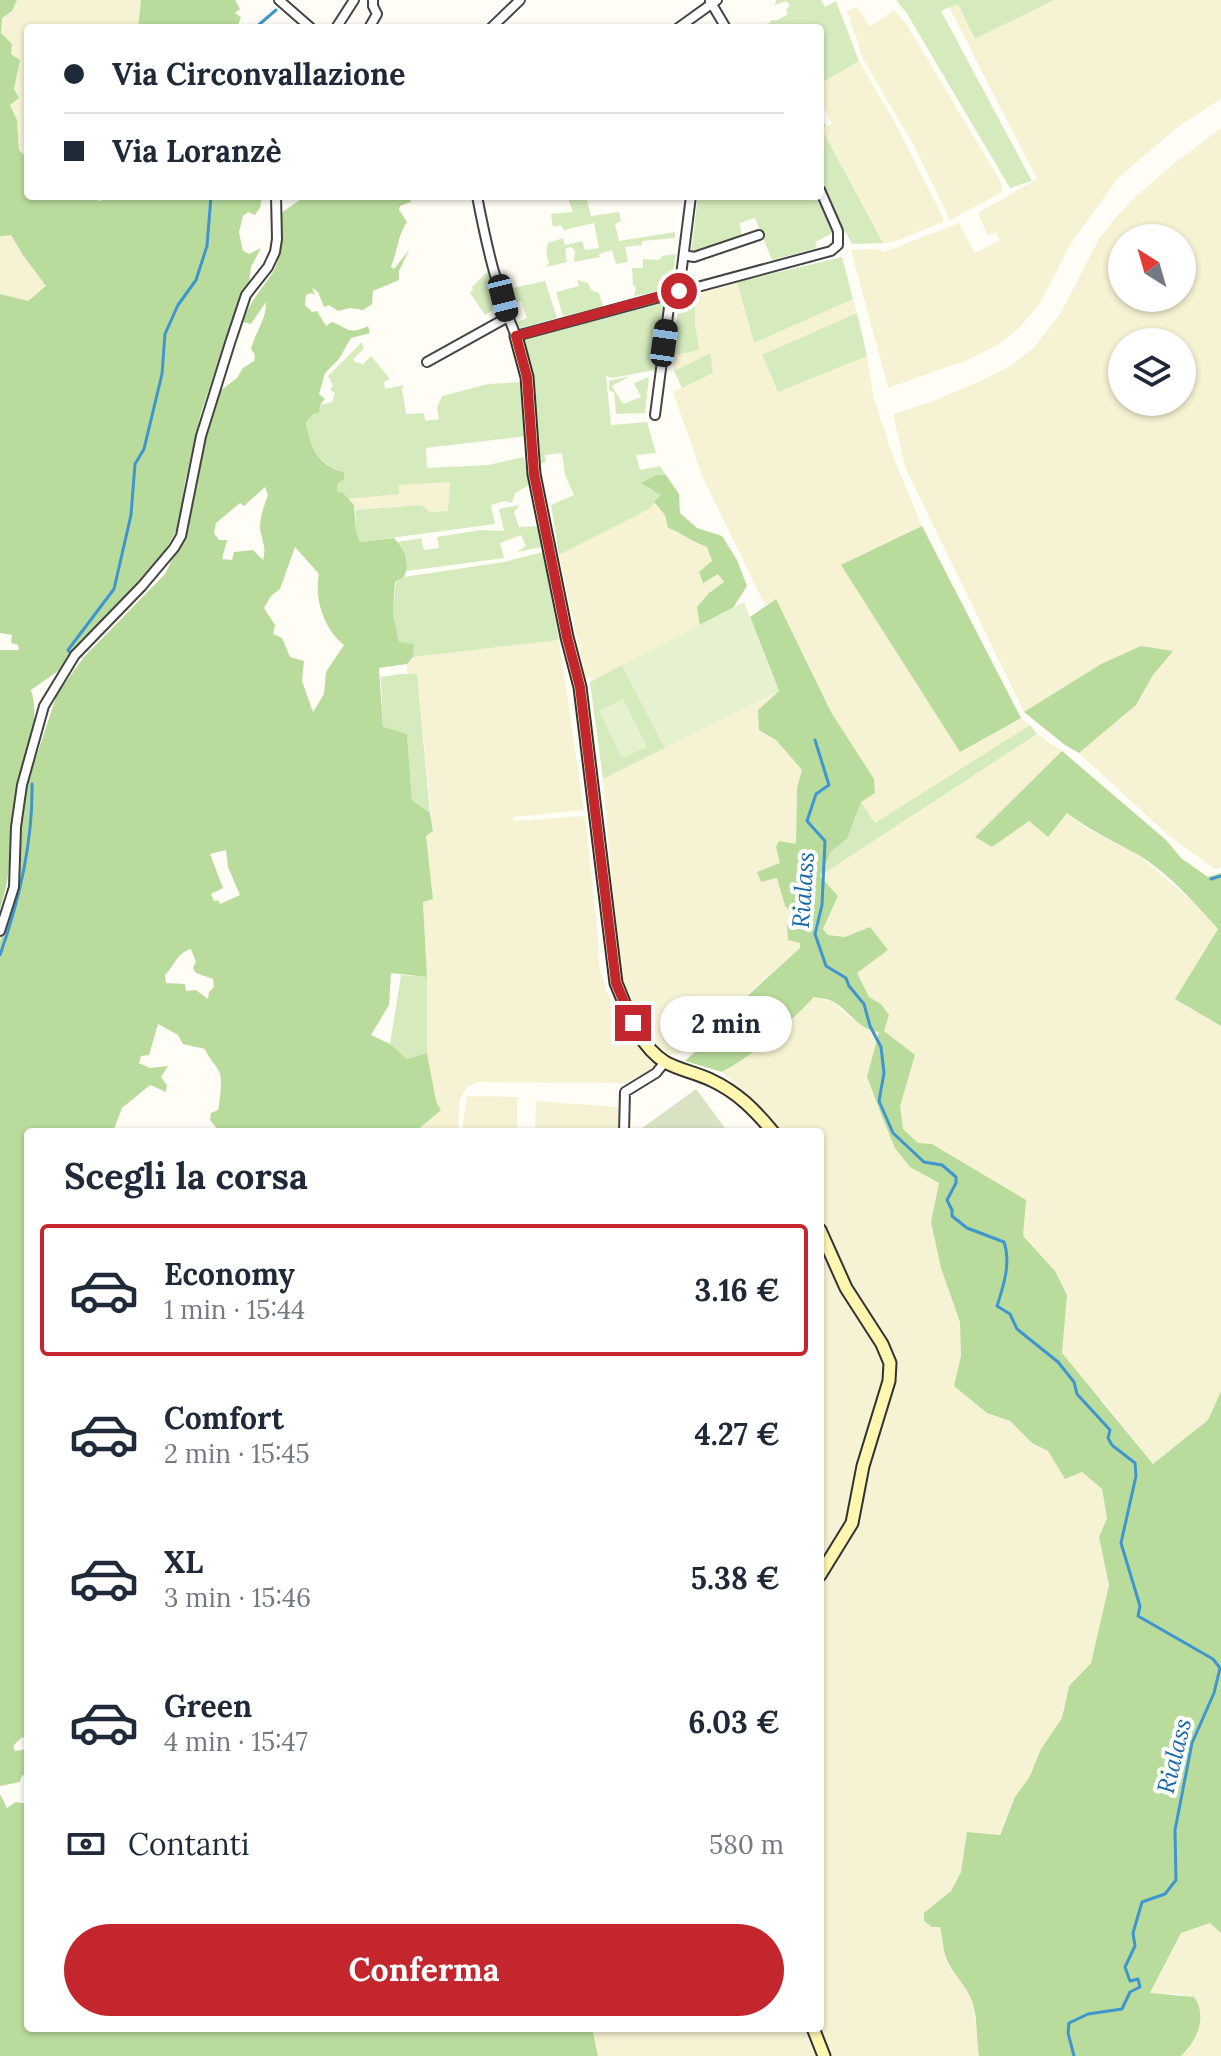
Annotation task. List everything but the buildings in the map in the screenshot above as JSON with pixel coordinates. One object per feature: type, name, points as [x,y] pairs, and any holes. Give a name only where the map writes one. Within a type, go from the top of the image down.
[{"type":"street","points":[[279,0],[306,24]]},
{"type":"street","points":[[339,24],[354,0]]},
{"type":"street","points":[[372,24],[377,14],[373,0]]},
{"type":"street","points":[[495,24],[520,0]]},
{"type":"street","points":[[683,24],[713,1],[724,24]]},
{"type":"street","points":[[516,336],[831,251],[838,245],[838,231],[824,199]]},
{"type":"street","points":[[0,931],[14,887],[16,827],[22,785],[44,706],[73,657],[142,586],[181,536],[201,436],[230,343],[246,295],[268,267],[275,252],[276,200]]},
{"type":"street","points":[[478,200],[482,225],[527,377],[534,474],[580,687],[616,983],[646,1045],[665,1062],[712,1081],[740,1097],[769,1128]]},
{"type":"street","points":[[655,415],[684,255],[691,200]]},
{"type":"street","points":[[684,255],[694,257],[759,235]]},
{"type":"street","points":[[427,362],[508,317]]},
{"type":"street","points":[[624,1128],[625,1092],[656,1073],[665,1062]]},
{"type":"street","points":[[824,1239],[846,1288],[882,1344],[890,1363],[889,1381],[863,1466],[852,1523],[824,1568]]},
{"type":"street","points":[[815,2032],[824,2056]]},
{"type":"shaded area","points":[[17,0],[141,0],[142,9],[139,24],[24,24],[24,155],[19,150],[17,120],[10,105],[20,60],[11,53],[1,33],[2,18],[12,11]]},
{"type":"shaded area","points":[[1054,0],[1221,0],[1221,99],[1179,126],[1118,178],[1070,245],[1039,305],[1018,329],[999,344],[965,361],[888,388],[851,250],[877,249],[884,252],[959,223],[975,253],[1000,240],[996,232],[988,236],[978,213],[1037,179],[949,7],[958,4],[975,39]]},
{"type":"shaded area","points":[[857,7],[870,27],[894,10],[907,25],[1002,184],[1002,192],[950,220],[913,144],[863,59],[847,11]]},
{"type":"shaded area","points":[[859,61],[894,121],[943,222],[894,242],[883,243],[824,132],[824,127],[832,124],[824,109],[824,82]]},
{"type":"shaded area","points":[[1221,128],[1221,867],[1215,869],[1169,836],[1079,753],[1136,705],[1153,675],[1172,651],[1101,664],[1024,712],[905,467],[893,414],[978,382],[1012,365],[1034,347],[1060,314],[1108,227],[1108,312],[1196,312],[1196,224],[1111,224],[1135,197]]},
{"type":"shaded area","points":[[11,234],[47,286],[28,301],[0,294],[0,236]]},
{"type":"shaded area","points":[[737,282],[754,343],[853,299],[857,313],[762,356],[778,392],[867,356],[874,399],[894,459],[922,526],[842,565],[960,751],[1021,718],[1030,725],[875,823],[861,802],[874,779],[831,712],[776,600],[765,605],[703,478],[673,392],[713,373],[709,353],[674,371],[671,356],[698,350],[696,295]]},
{"type":"shaded area","points":[[443,480],[450,482],[449,511],[428,512],[422,505],[356,510],[348,499],[398,494],[399,485]]},
{"type":"shaded area","points":[[654,502],[665,515],[668,528],[707,547],[712,561],[703,582],[718,574],[724,582],[709,593],[700,615],[700,625],[594,680],[592,677],[586,679],[559,555],[649,509]]},
{"type":"shaded area","points":[[559,640],[584,810],[514,817],[514,821],[585,816],[599,965],[606,991],[626,1028],[640,1040],[657,1065],[627,1083],[478,1082],[467,1087],[460,1099],[458,1128],[420,1128],[441,1109],[436,1101],[427,1053],[423,902],[433,899],[426,836],[433,830],[417,674],[407,674],[407,664],[413,657]]},
{"type":"shaded area","points":[[779,691],[776,740],[803,770],[797,788],[796,844],[776,847],[781,863],[757,872],[762,882],[777,878],[785,906],[799,920],[800,948],[681,1053],[670,1055],[657,1045],[631,1004],[619,967],[603,779]]},
{"type":"shaded area","points":[[1037,734],[1062,751],[976,837],[992,847],[1029,820],[1067,813],[1088,829],[1135,852],[1197,905],[1218,929],[1176,999],[1221,1026],[1221,1391],[1208,1420],[1153,1464],[1102,1400],[987,1413],[1010,1421],[1032,1443],[1048,1451],[1065,1479],[1082,1472],[1102,1489],[1107,1518],[1099,1537],[1109,1585],[1091,1663],[1069,1686],[1062,1718],[1015,1797],[999,1835],[968,1832],[961,1872],[951,1891],[924,1913],[940,1927],[948,1962],[962,1980],[973,2003],[974,2019],[979,2029],[979,2056],[598,2056],[593,2032],[824,2032],[824,1128],[775,1128],[722,1072],[795,1017],[814,997],[832,1001],[853,1020],[881,1004],[869,997],[856,973],[888,950],[870,927],[846,937],[828,935],[823,929],[838,896],[820,876]]},
{"type":"shaded area","points":[[467,1096],[517,1097],[517,1128],[463,1128]]},
{"type":"shaded area","points":[[536,1101],[620,1107],[621,1128],[535,1128]]},
{"type":"shaded area","points":[[1210,1923],[1221,1933],[1221,2056],[1181,2056],[1189,2049],[1183,1994],[1150,1994],[1181,1933]]},
{"type":"green space","points":[[0,0],[17,0],[12,11],[2,18],[1,33],[12,44],[11,54],[20,60],[14,89],[19,98],[10,105],[17,120],[19,150],[24,155],[24,200],[261,200],[255,215],[248,212],[243,216],[239,232],[243,251],[249,254],[261,248],[251,267],[249,284],[235,312],[201,413],[185,482],[179,525],[165,552],[58,671],[31,690],[33,728],[17,792],[10,865],[0,909],[0,650],[19,650],[18,645],[11,643],[12,635],[0,633],[0,294],[28,301],[46,286],[11,235],[0,236]]},
{"type":"green space","points":[[141,0],[235,0],[240,9],[235,13],[241,17],[238,24],[138,24]]},
{"type":"green space","points":[[776,0],[821,0],[825,7],[836,1],[859,61],[824,82],[824,24],[768,24],[788,14],[786,9],[790,6],[786,1],[775,5]]},
{"type":"green space","points":[[896,0],[1054,0],[975,39],[958,4],[941,11],[1032,181],[1010,188]]},
{"type":"green space","points":[[824,133],[883,243],[852,244],[824,193]]},
{"type":"green space","points":[[300,200],[411,200],[399,210],[407,222],[391,267],[394,269],[409,250],[399,271],[399,280],[373,291],[372,304],[363,310],[350,308],[338,311],[329,305],[324,307],[318,292],[312,288],[315,295],[306,295],[305,305],[312,312],[317,311],[326,326],[332,322],[352,330],[368,326],[370,333],[351,338],[339,359],[325,373],[319,394],[325,399],[319,413],[313,414],[306,422],[317,454],[328,465],[344,472],[344,479],[337,484],[337,492],[343,493],[354,505],[360,542],[394,538],[407,561],[404,577],[395,582],[393,613],[399,642],[414,644],[413,657],[407,664],[379,668],[383,727],[407,734],[412,800],[430,813],[433,831],[426,836],[433,899],[423,902],[427,977],[391,973],[389,1005],[371,1035],[390,1044],[407,1059],[427,1053],[436,1101],[441,1110],[420,1128],[216,1128],[210,1120],[211,1113],[219,1106],[219,1071],[205,1049],[183,1044],[178,1035],[158,1024],[149,1055],[141,1056],[139,1063],[150,1068],[168,1066],[161,1077],[167,1085],[166,1092],[150,1085],[122,1108],[114,1128],[24,1128],[24,1737],[13,1746],[15,1751],[24,1750],[24,1776],[20,1782],[0,1786],[0,941],[18,885],[24,794],[57,694],[84,657],[165,574],[186,531],[208,424],[220,391],[254,361],[255,355],[251,349],[265,314],[266,302],[251,324],[243,322],[252,302],[276,266],[280,244],[278,215]],"holes":[[[265,487],[268,495],[260,527],[263,560],[253,550],[234,552],[232,560],[222,559],[227,540],[219,540],[214,533],[216,523],[240,503],[244,506]],[[295,547],[319,574],[318,593],[322,613],[331,631],[344,645],[326,672],[324,694],[313,712],[302,681],[304,661],[290,657],[282,638],[273,634],[275,625],[264,608],[280,589]],[[226,850],[228,867],[240,895],[220,904],[218,900],[214,901],[211,894],[223,888],[210,854]],[[191,949],[196,973],[213,979],[214,987],[208,999],[196,990],[186,991],[185,984],[166,983],[165,975],[179,956]]]},
{"type":"green space","points":[[568,200],[587,200],[591,216],[619,212],[621,221],[615,224],[619,241],[675,232],[675,238],[642,241],[642,245],[625,247],[628,262],[616,264],[612,250],[599,254],[600,257],[574,262],[575,251],[571,247],[565,249],[567,262],[546,267],[549,263],[546,253],[548,243],[563,238],[565,245],[582,241],[585,250],[599,248],[594,223],[564,230],[561,225],[553,227],[551,214],[573,212]]},
{"type":"green space","points":[[698,200],[817,200],[835,232],[815,242],[817,248],[772,260],[755,218],[740,223],[742,239],[691,253]]},
{"type":"green space","points":[[676,254],[670,289],[634,296],[636,287],[633,285],[632,268],[643,268],[643,259],[659,260],[662,256]]},
{"type":"green space","points":[[842,257],[853,299],[754,343],[737,282]]},
{"type":"green space","points":[[491,268],[501,305],[485,315],[470,293]]},
{"type":"green space","points":[[577,280],[588,283],[591,290],[599,293],[603,307],[563,316],[556,292],[579,286]]},
{"type":"green space","points":[[545,281],[557,318],[517,329],[515,323],[527,318],[521,301],[508,305],[503,290]]},
{"type":"green space","points":[[696,295],[695,323],[699,350],[671,356],[680,299]]},
{"type":"green space","points":[[663,303],[659,369],[612,378],[606,376],[611,425],[647,422],[656,453],[636,455],[640,470],[660,466],[666,475],[656,475],[662,495],[649,509],[559,555],[551,505],[574,495],[565,475],[562,453],[545,455],[546,462],[539,464],[534,404],[520,339]]},
{"type":"green space","points":[[857,313],[867,356],[778,392],[762,355]]},
{"type":"green space","points":[[362,342],[364,349],[353,359],[355,362],[363,364],[371,356],[390,379],[384,382],[385,389],[404,385],[406,414],[424,413],[425,421],[439,419],[437,408],[442,396],[488,384],[522,382],[527,436],[426,448],[427,468],[488,465],[524,457],[529,485],[515,493],[512,503],[505,501],[491,505],[495,524],[360,542],[356,531],[356,510],[422,505],[429,512],[448,511],[450,482],[399,485],[399,494],[348,499],[337,492],[337,484],[344,472],[328,465],[317,454],[306,422],[320,405],[332,402],[335,393],[330,390],[333,385],[328,376]]},
{"type":"green space","points":[[710,353],[713,373],[682,388],[674,371]]},
{"type":"green space","points":[[630,376],[612,386],[623,404],[641,397],[634,383],[649,377],[645,413],[616,414],[614,392],[609,391],[609,381]]},
{"type":"green space","points":[[656,475],[666,475],[679,494],[680,513],[697,528],[722,536],[737,560],[747,586],[733,608],[700,625],[697,607],[724,582],[718,574],[703,583],[699,572],[712,561],[707,547],[668,528],[665,515],[654,502],[661,495],[641,483]]},
{"type":"green space","points":[[520,505],[514,512],[519,527],[538,526],[542,547],[517,552],[526,546],[521,535],[500,543],[504,558],[406,571],[407,559],[397,542],[421,538],[424,550],[439,548],[437,537],[481,530],[504,531],[499,509]]},
{"type":"green space","points":[[922,526],[1021,718],[960,752],[841,565]]},
{"type":"green space","points":[[543,552],[559,640],[413,657],[413,644],[399,643],[393,613],[396,582],[404,577],[504,562]]},
{"type":"green space","points":[[776,599],[831,712],[874,779],[875,793],[861,802],[847,839],[831,851],[820,876],[838,896],[823,929],[828,935],[845,937],[870,927],[888,950],[857,973],[869,997],[881,1004],[889,1015],[884,1031],[915,1055],[900,1106],[903,1129],[918,1143],[932,1144],[1026,1200],[1023,1236],[1055,1271],[1067,1295],[1062,1353],[1153,1464],[1208,1420],[1221,1391],[1221,1933],[1210,1923],[1181,1933],[1150,1993],[1194,1997],[1198,2004],[1199,2028],[1181,2056],[979,2056],[972,2001],[947,1960],[940,1927],[932,1927],[924,1921],[924,1913],[951,1891],[961,1872],[967,1832],[1000,1835],[1015,1797],[1062,1718],[1069,1686],[1091,1663],[1109,1585],[1099,1537],[1107,1518],[1102,1489],[1082,1472],[1065,1479],[1048,1451],[1032,1443],[1010,1421],[987,1413],[954,1386],[961,1356],[960,1322],[941,1268],[931,1222],[939,1183],[910,1167],[895,1148],[883,1119],[867,1077],[879,1032],[860,1024],[834,1002],[814,997],[771,1038],[722,1072],[685,1061],[733,1017],[734,1008],[800,948],[800,943],[788,940],[787,925],[799,920],[785,906],[777,878],[761,882],[757,872],[780,863],[776,847],[779,841],[796,844],[797,788],[802,770],[776,740],[759,730],[758,710],[779,691],[750,617]]},
{"type":"green space","points":[[744,602],[779,691],[665,748],[622,665]]},
{"type":"green space","points":[[1141,646],[1173,651],[1153,675],[1136,705],[1079,753],[1024,712],[1101,664]]},
{"type":"green space","points":[[622,665],[665,748],[603,779],[590,682]]},
{"type":"green space","points":[[417,674],[430,813],[412,800],[407,734],[383,728],[381,677]]},
{"type":"green space","points":[[623,699],[647,747],[622,758],[599,711]]},
{"type":"green space","points":[[1030,725],[1037,734],[820,876],[831,851],[847,839],[861,802],[875,823]]},
{"type":"green space","points":[[1062,751],[1166,840],[1181,858],[1208,877],[1221,873],[1221,1026],[1175,999],[1218,929],[1156,867],[1067,813],[1048,837],[1029,821],[992,847],[975,837]]},
{"type":"green space","points":[[401,975],[427,977],[427,1053],[407,1059],[390,1044]]},
{"type":"green space","points":[[696,1089],[725,1128],[642,1128]]},
{"type":"green space","points":[[0,1794],[7,1808],[16,1802],[24,1803],[24,2032],[593,2032],[598,2056],[0,2056]]},
{"type":"waterway","points":[[260,24],[276,10]]},
{"type":"waterway","points":[[73,656],[68,650],[114,589],[131,515],[135,464],[144,449],[162,374],[165,334],[178,305],[196,280],[207,246],[211,200]]},
{"type":"waterway","name":"Rialass","points":[[815,740],[829,785],[816,794],[807,821],[825,841],[822,905],[815,934],[826,966],[846,978],[864,1004],[870,1026],[881,1047],[884,1073],[879,1101],[893,1133],[924,1162],[942,1165],[956,1177],[947,1200],[952,1216],[967,1228],[1004,1242],[1007,1266],[997,1306],[1010,1314],[1017,1329],[1058,1362],[1074,1382],[1077,1394],[1110,1430],[1108,1438],[1112,1445]]},
{"type":"waterway","points":[[0,955],[24,871],[32,784]]},
{"type":"waterway","points":[[1211,879],[1221,876]]},
{"type":"waterway","name":"Rialass","points":[[1074,2056],[1068,2033],[1069,2023],[1088,2014],[1122,2009],[1130,1992],[1140,1987],[1138,1979],[1130,1981],[1125,1967],[1135,1946],[1133,1933],[1142,1902],[1165,1894],[1176,1880],[1175,1830],[1192,1743],[1214,1693],[1220,1668],[1213,1659],[1138,1616],[1140,1606],[1121,1543],[1136,1476],[1135,1463],[1113,1446]]},
{"type":"route","points":[[633,1023],[616,983],[580,687],[534,474],[527,377],[516,336],[679,291]]}]
